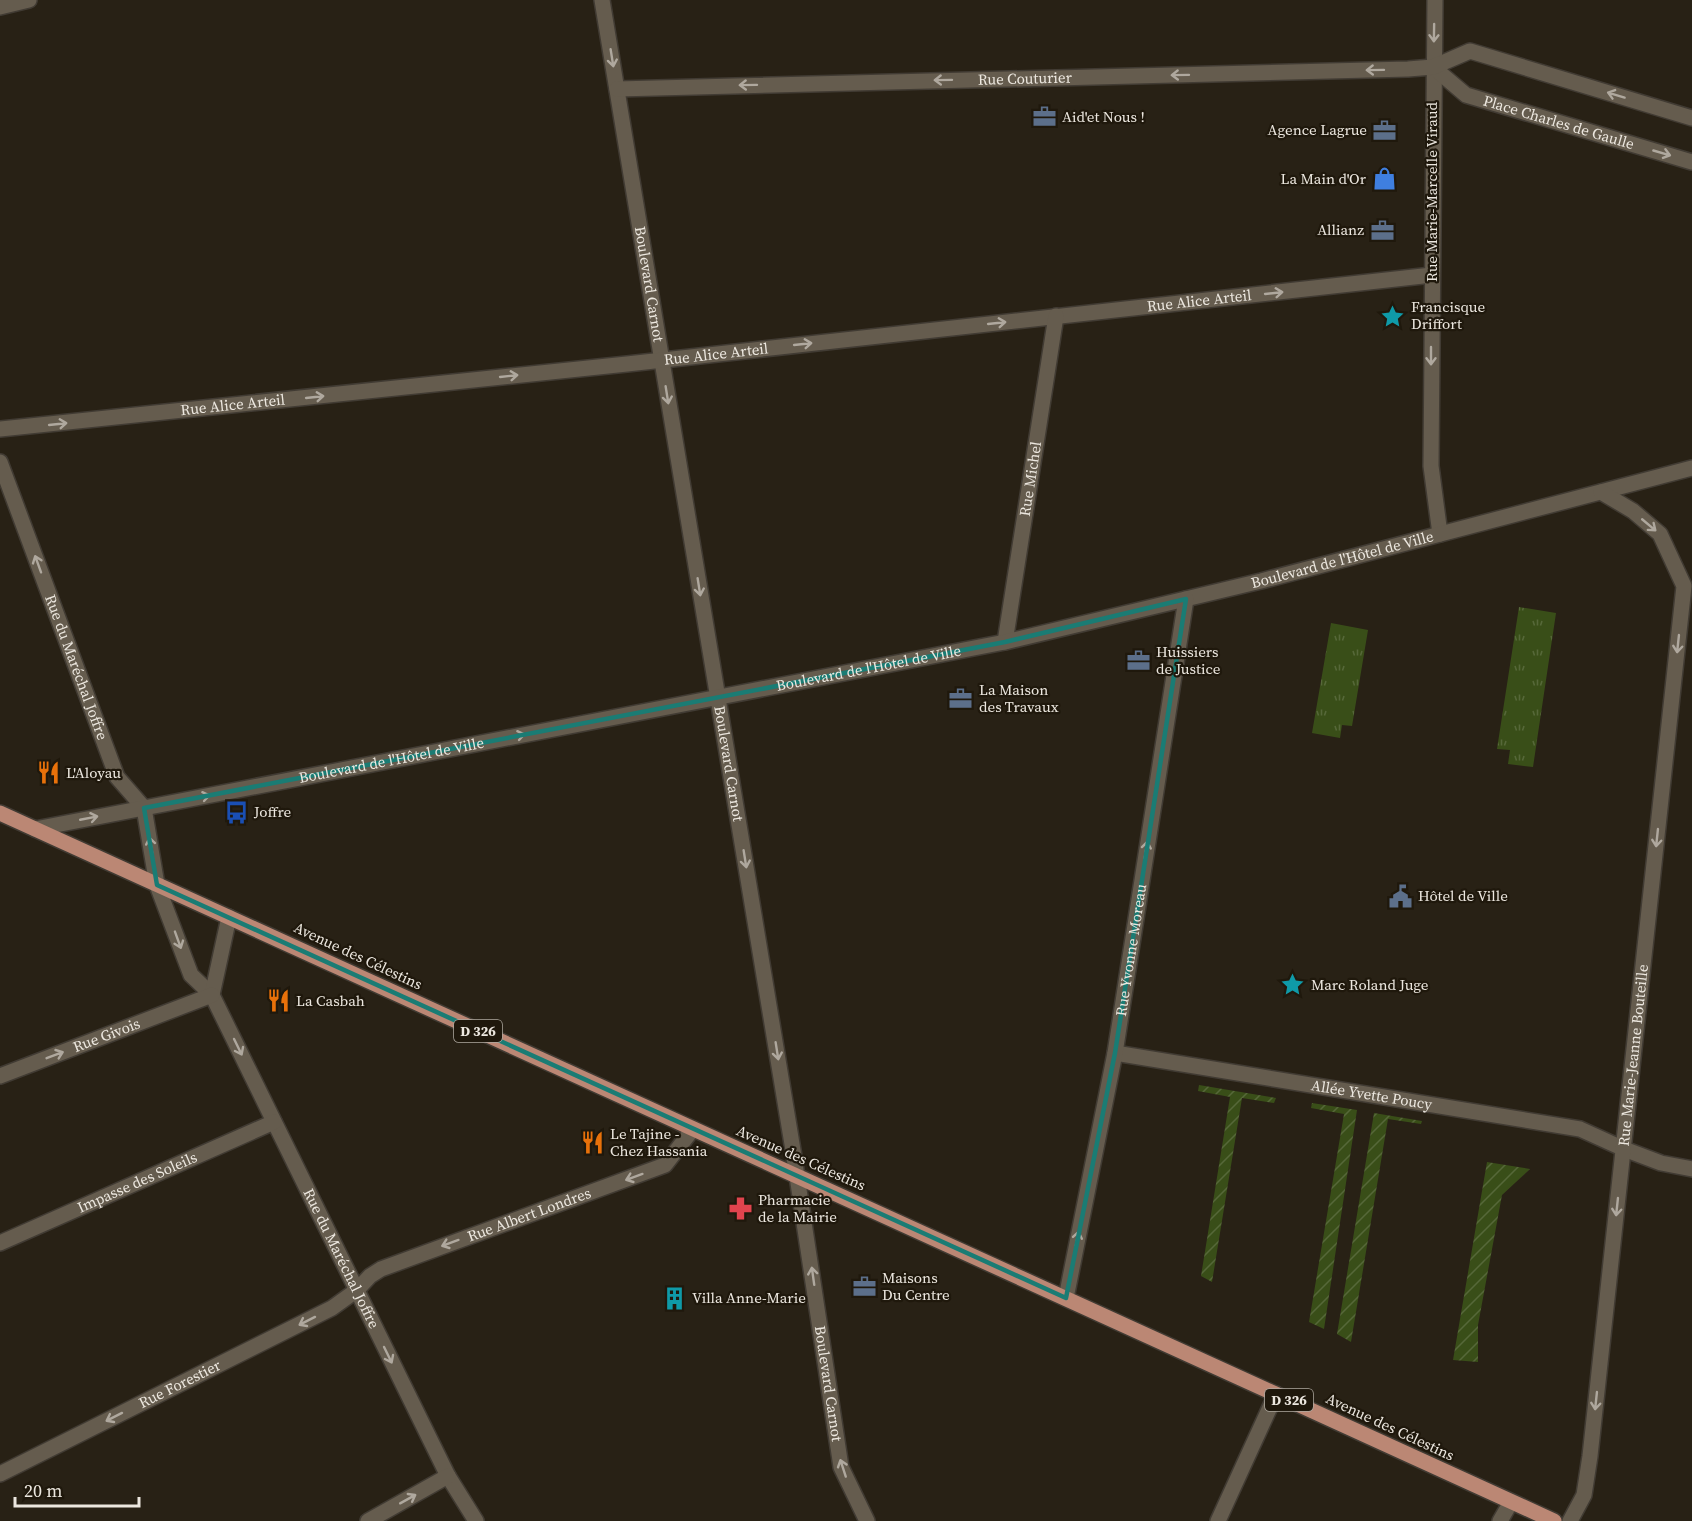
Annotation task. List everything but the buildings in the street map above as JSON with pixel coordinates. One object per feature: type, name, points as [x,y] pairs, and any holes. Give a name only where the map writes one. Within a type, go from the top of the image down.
[{"type":"main road","name":"Avenue des Célestins","points":[[0,813],[1554,1521]]},
{"type":"street","points":[[0,7],[30,0]]},
{"type":"street","name":"Boulevard Carnot","points":[[602,0],[798,1177],[841,1467],[867,1521]]},
{"type":"street","points":[[1435,0],[1433,67],[1470,51],[1692,118]]},
{"type":"street","name":"Rue Couturier","points":[[617,89],[1433,67]]},
{"type":"street","name":"Place Charles de Gaulle","points":[[1433,67],[1466,95],[1692,162]]},
{"type":"street","name":"Rue Marie-Marcelle Viraud","points":[[1433,67],[1431,466],[1440,534]]},
{"type":"street","name":"Rue Alice Arteil","points":[[0,429],[661,360],[1432,275]]},
{"type":"street","name":"Rue Michel","points":[[1005,642],[1056,316]]},
{"type":"street","name":"Rue du Maréchal Joffre","points":[[0,462],[117,777],[144,808],[157,885],[191,975],[212,995],[448,1476],[476,1521]]},
{"type":"street","name":"Boulevard de l'Hôtel de Ville","points":[[35,829],[1005,642],[1390,548],[1692,468]]},
{"type":"street","name":"Rue Marie-Jeanne Bouteille","points":[[1570,1521],[1584,1495],[1588,1471],[1684,586],[1660,534],[1633,511],[1601,492]]},
{"type":"street","name":"Rue Yvonne Moreau","points":[[1066,1298],[1115,1053],[1186,599]]},
{"type":"street","points":[[212,995],[229,917]]},
{"type":"street","name":"Rue Givois","points":[[0,1076],[212,995]]},
{"type":"street","name":"Allée Yvette Poucy","points":[[1115,1053],[1580,1129],[1661,1163],[1692,1169]]},
{"type":"street","name":"Impasse des Soleils","points":[[0,1243],[274,1122]]},
{"type":"street","name":"Rue Albert Londres","points":[[357,1290],[370,1276],[381,1269],[665,1166],[693,1129]]},
{"type":"street","name":"Rue Forestier","points":[[0,1474],[332,1308],[357,1290]]},
{"type":"street","points":[[1218,1521],[1276,1394]]},
{"type":"street","points":[[368,1521],[448,1476]]},
{"type":"street","points":[[1500,1521],[1511,1502]]},
{"type":"highlighted area","points":[[1186,599],[1115,1053],[1066,1298],[157,885],[144,808],[1005,642]]},
{"type":"green space","points":[[1519,607],[1556,613],[1533,767],[1508,764],[1510,750],[1497,749]]},
{"type":"green space","points":[[1331,623],[1368,630],[1352,726],[1342,725],[1340,738],[1312,733]]},
{"type":"green space","points":[[1199,1085],[1276,1098],[1274,1103],[1242,1098],[1212,1282],[1201,1276],[1230,1097],[1198,1091]]},
{"type":"green space","points":[[1312,1103],[1357,1110],[1324,1329],[1309,1322],[1344,1114],[1311,1108]]},
{"type":"green space","points":[[1374,1113],[1422,1121],[1421,1124],[1388,1119],[1351,1342],[1337,1334]]},
{"type":"green space","points":[[1487,1162],[1530,1169],[1502,1195],[1478,1325],[1478,1362],[1453,1360]]},
{"type":"place","name":"Aid'et Nous !","points":[[1044,117]]},
{"type":"place","name":"Agence Lagrue","points":[[1385,130]]},
{"type":"place","name":"La Main d'Or","points":[[1384,179]]},
{"type":"place","name":"Allianz","points":[[1382,230]]},
{"type":"place","name":"Francisque Driffort","points":[[1393,316]]},
{"type":"place","name":"Huissiers de Justice","points":[[1138,661]]},
{"type":"place","name":"La Maison des Travaux","points":[[961,699]]},
{"type":"place","name":"L'Aloyau","points":[[48,773]]},
{"type":"place","name":"Joffre","points":[[236,812]]},
{"type":"place","name":"Hôtel de Ville","points":[[1400,896]]},
{"type":"place","name":"Marc Roland Juge","points":[[1293,985]]},
{"type":"place","name":"La Casbah","points":[[278,1001]]},
{"type":"place","name":"Le Tajine - Chez Hassania","points":[[592,1143]]},
{"type":"place","name":"Pharmacie de la Mairie","points":[[740,1209]]},
{"type":"place","name":"Maisons Du Centre","points":[[864,1287]]},
{"type":"place","name":"Villa Anne-Marie","points":[[674,1298]]}]
